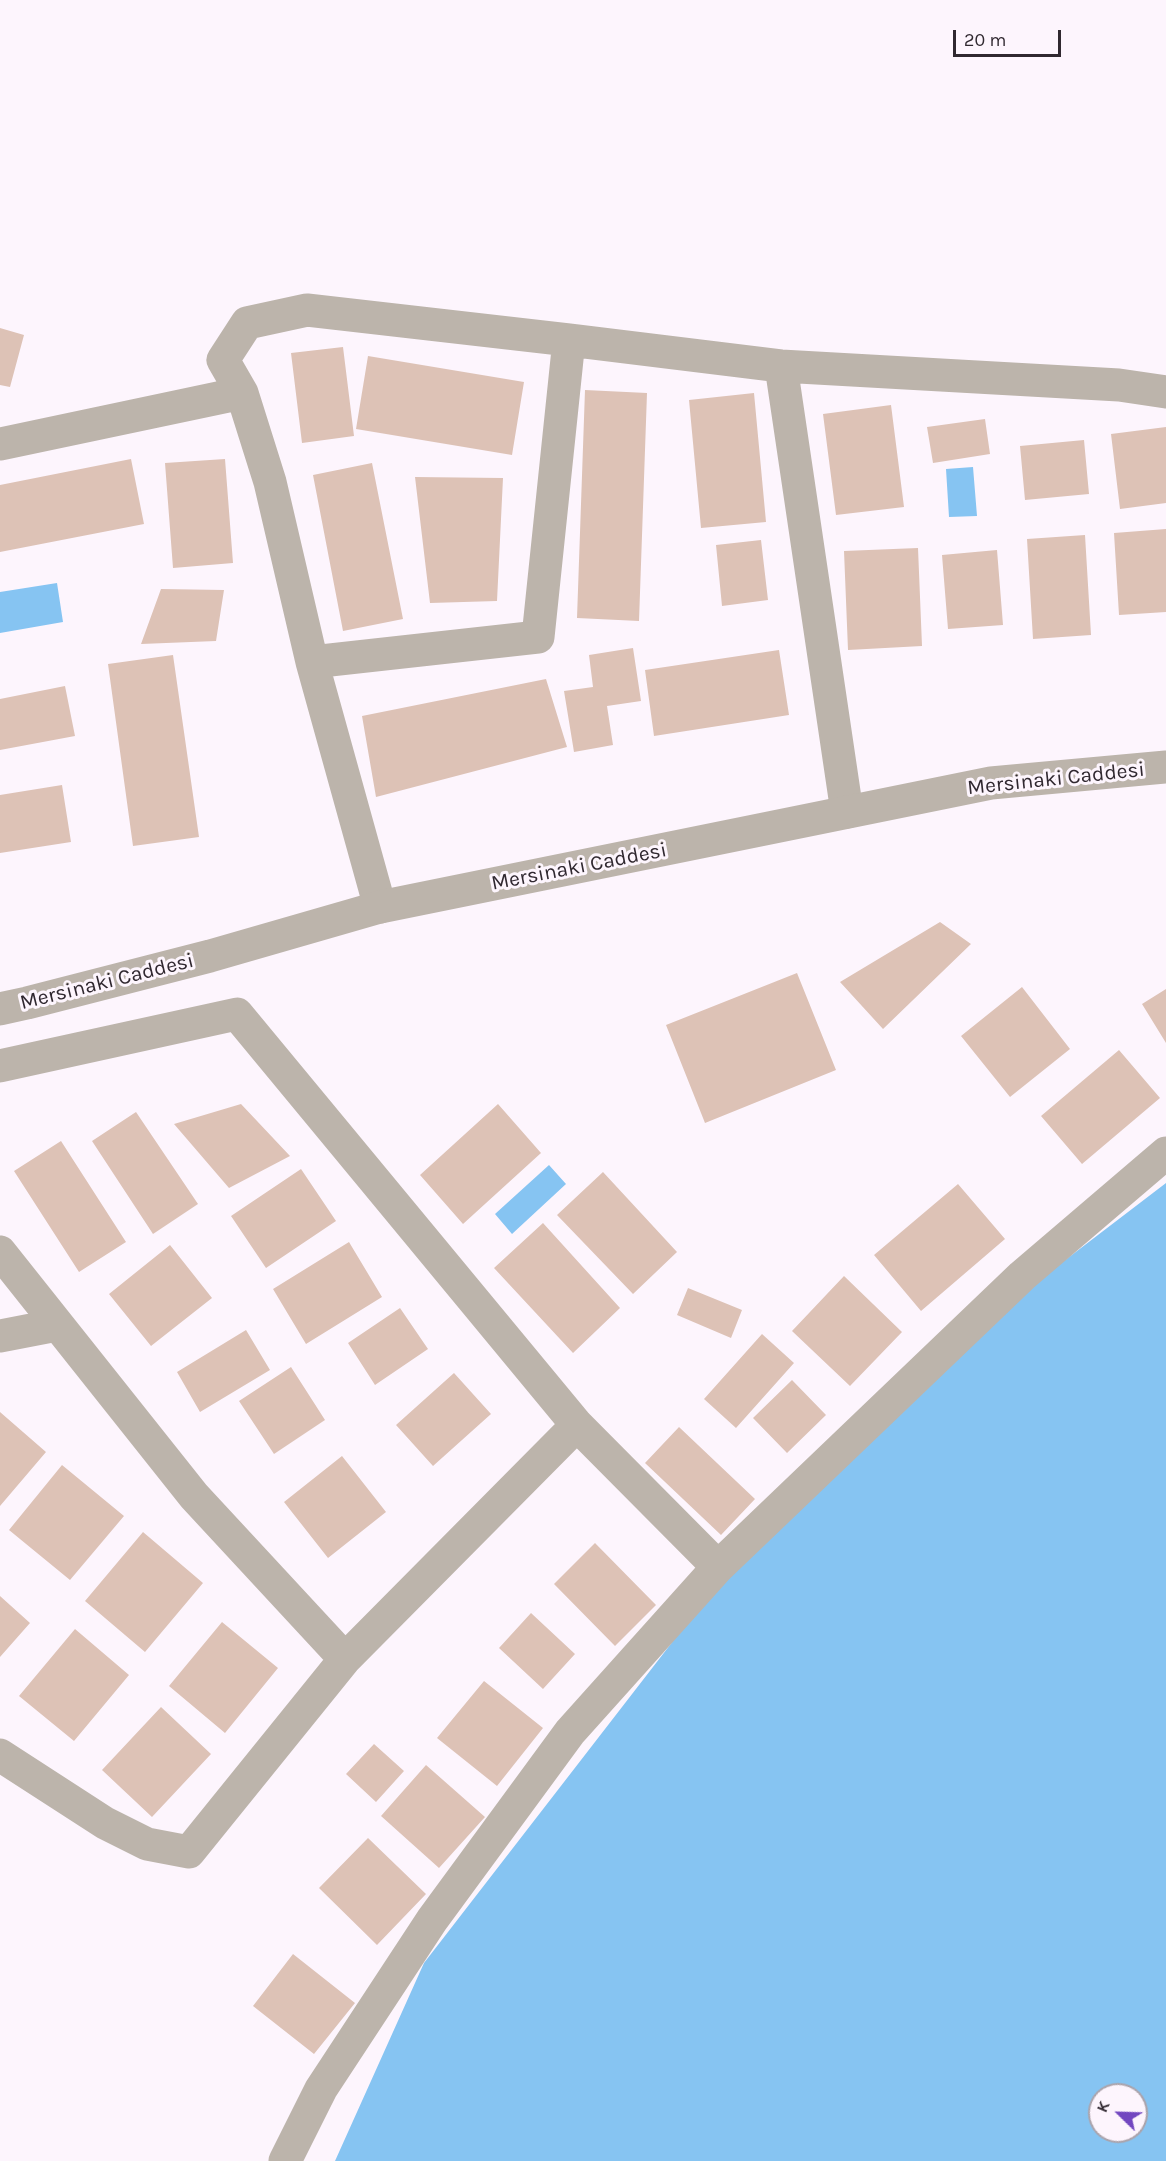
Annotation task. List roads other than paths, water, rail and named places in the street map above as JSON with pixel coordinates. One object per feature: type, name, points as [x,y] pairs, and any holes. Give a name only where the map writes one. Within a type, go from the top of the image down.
[{"type":"street","points":[[380,907],[312,662],[270,482],[242,393],[223,360],[247,323],[307,310],[781,366],[1119,385],[1166,392]]},
{"type":"street","points":[[312,662],[538,637],[569,340]]},
{"type":"street","points":[[781,366],[847,812]]},
{"type":"street","points":[[0,444],[242,393]]},
{"type":"street","name":"Mersinaki Caddesi","points":[[0,1009],[210,956],[380,907],[991,783],[1166,766]]},
{"type":"street","points":[[0,1066],[237,1014],[577,1425],[718,1567]]},
{"type":"street","points":[[285,2161],[321,2089],[432,1920],[570,1732],[718,1567],[1022,1276],[1166,1153]]},
{"type":"street","points":[[0,1252],[194,1496],[345,1659]]},
{"type":"street","points":[[0,1336],[57,1325]]},
{"type":"street","points":[[0,1755],[105,1823],[147,1844],[189,1852],[345,1659],[577,1425]]},
{"type":"water","points":[[973,467],[977,516],[949,517],[946,469]]},
{"type":"water","points":[[57,583],[63,622],[0,633],[0,592]]},
{"type":"water","points":[[549,1165],[566,1184],[512,1234],[495,1214]]},
{"type":"water","points":[[1166,1183],[1166,2161],[335,2161],[424,1963],[827,1442]]}]
